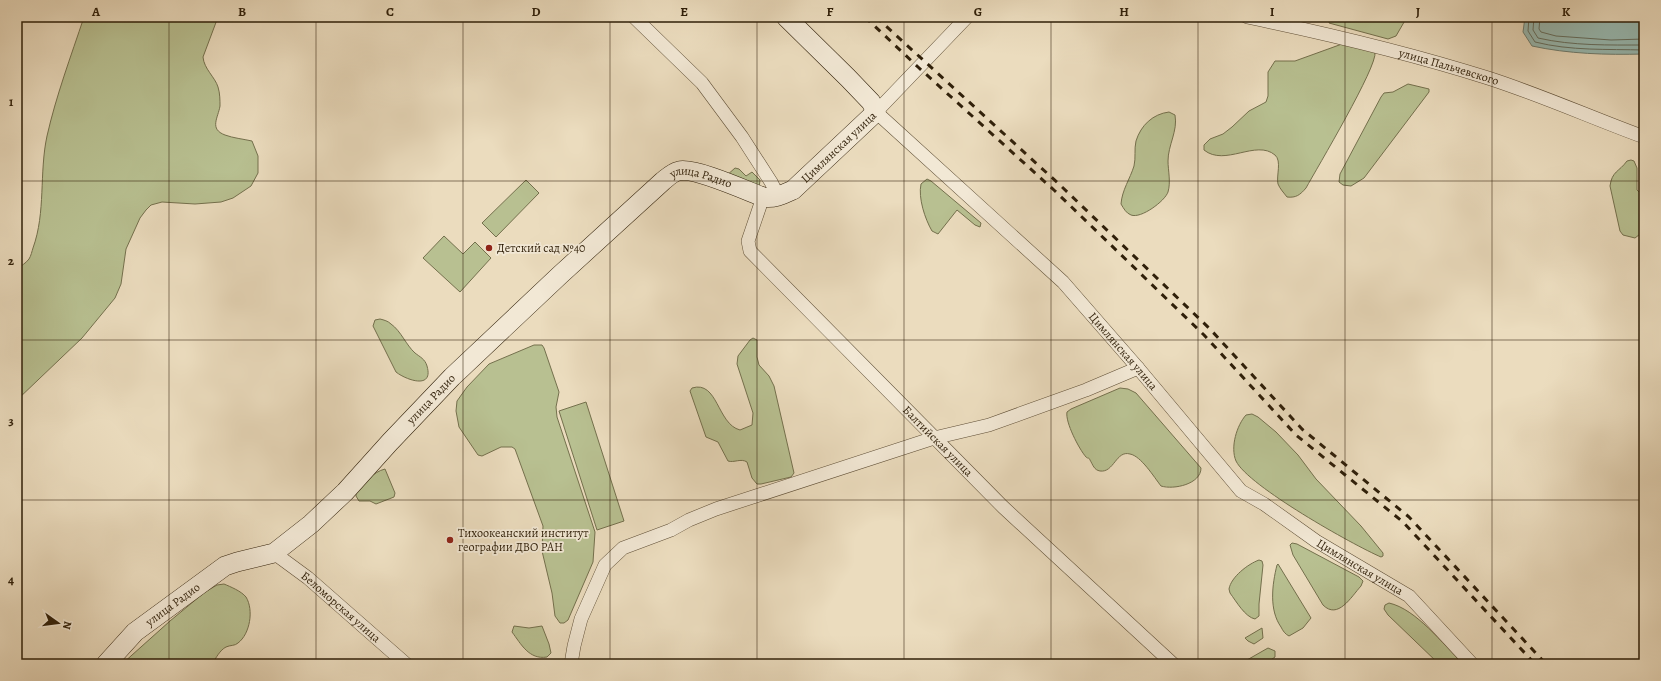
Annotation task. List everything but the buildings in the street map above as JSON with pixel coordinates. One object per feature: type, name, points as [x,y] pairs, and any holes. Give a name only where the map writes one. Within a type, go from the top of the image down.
[{"type":"main road","points":[[786,17],[871,102],[876,112]]},
{"type":"main road","name":"Цимлянская улица","points":[[770,196],[793,190],[876,112]]},
{"type":"main road","name":"улица Радио","points":[[106,664],[135,632],[225,566],[274,552],[311,524],[345,492],[452,377],[663,180],[678,171],[690,171],[770,196]]},
{"type":"street","points":[[634,17],[702,83],[742,137],[771,182],[770,196]]},
{"type":"street","points":[[876,112],[966,17]]},
{"type":"street","name":"улица Пальчевского","points":[[1247,17],[1322,32],[1392,49],[1489,78],[1574,109],[1644,137]]},
{"type":"street","name":"Цимлянская улица","points":[[876,112],[1063,282],[1138,368],[1241,491],[1264,504],[1316,541],[1409,596],[1472,664]]},
{"type":"street","name":"Балтийская улица","points":[[770,196],[749,236],[748,241],[750,251],[1003,507],[1173,664]]},
{"type":"street","points":[[571,664],[581,619],[604,565],[623,548],[671,530],[689,520],[716,509],[934,438],[989,425],[1086,390],[1138,368]]},
{"type":"street","name":"Беломорская улица","points":[[274,552],[308,578],[406,664]]},
{"type":"green space","points":[[84,17],[218,17],[203,57],[205,65],[217,83],[219,92],[220,106],[216,119],[217,130],[225,135],[252,141],[258,156],[258,173],[251,186],[233,198],[221,202],[195,204],[162,202],[151,205],[140,218],[126,249],[121,284],[115,298],[82,338],[17,400],[17,269],[30,258],[37,234],[40,221],[43,164],[47,136],[59,91]]},
{"type":"green space","points":[[1330,17],[1407,17],[1396,36],[1388,39],[1329,23]]},
{"type":"green space","points":[[1342,44],[1375,52],[1373,61],[1346,118],[1306,188],[1300,194],[1293,197],[1287,197],[1282,191],[1278,184],[1277,158],[1275,155],[1267,151],[1259,150],[1221,156],[1204,150],[1204,145],[1210,139],[1223,134],[1249,111],[1266,102],[1268,96],[1268,72],[1275,61],[1295,61]]},
{"type":"green space","points":[[1408,84],[1429,89],[1429,92],[1364,178],[1351,186],[1343,185],[1339,182],[1340,174],[1381,97],[1384,93],[1393,92]]},
{"type":"green space","points":[[1169,112],[1175,115],[1176,121],[1168,155],[1168,192],[1158,204],[1146,212],[1135,216],[1131,215],[1126,212],[1121,204],[1124,189],[1134,166],[1135,147],[1138,135],[1148,121],[1158,115]]},
{"type":"green space","points":[[1627,161],[1634,161],[1637,168],[1637,190],[1644,197],[1644,231],[1635,238],[1623,235],[1620,231],[1610,186],[1614,174]]},
{"type":"green space","points":[[735,168],[739,169],[746,176],[752,172],[760,180],[759,188],[726,176]]},
{"type":"green space","points":[[927,179],[981,223],[980,227],[975,225],[957,210],[938,234],[932,231],[927,221],[920,196],[921,184]]},
{"type":"green space","points":[[526,180],[539,193],[496,237],[482,223]]},
{"type":"green space","points":[[444,236],[463,254],[475,242],[491,258],[460,292],[423,258]]},
{"type":"green space","points":[[380,319],[387,321],[395,327],[412,350],[424,360],[428,373],[427,378],[423,381],[406,378],[396,372],[373,326],[375,320]]},
{"type":"green space","points":[[753,338],[757,340],[757,357],[759,365],[769,376],[774,386],[794,473],[791,477],[761,484],[757,484],[752,478],[747,462],[742,460],[728,461],[718,442],[706,437],[690,391],[692,388],[701,387],[707,390],[713,396],[726,420],[732,426],[740,430],[752,425],[753,413],[737,364],[738,356]]},
{"type":"green space","points":[[534,345],[542,345],[544,348],[559,392],[556,407],[557,417],[595,532],[593,562],[568,620],[564,623],[560,623],[555,616],[552,593],[542,551],[543,526],[515,449],[512,447],[501,447],[482,456],[478,455],[459,427],[456,411],[457,401],[467,387],[489,364]]},
{"type":"green space","points":[[1120,388],[1128,389],[1136,393],[1201,468],[1200,474],[1197,478],[1192,482],[1179,486],[1161,486],[1143,463],[1130,454],[1121,455],[1109,469],[1105,471],[1100,471],[1095,468],[1076,442],[1070,429],[1067,412]]},
{"type":"green space","points":[[586,402],[624,521],[597,530],[559,411]]},
{"type":"green space","points":[[1252,414],[1276,432],[1298,455],[1316,479],[1361,526],[1383,553],[1383,556],[1381,557],[1367,550],[1302,514],[1260,485],[1245,472],[1236,461],[1234,455],[1234,443],[1237,430],[1243,419],[1246,415]]},
{"type":"green space","points":[[385,469],[395,493],[394,497],[376,504],[370,501],[359,501],[356,496],[356,492],[373,475]]},
{"type":"green space","points":[[1292,543],[1297,544],[1359,577],[1363,581],[1361,586],[1349,601],[1334,610],[1323,605],[1293,555],[1290,545]]},
{"type":"green space","points":[[1259,560],[1262,561],[1263,565],[1259,616],[1255,619],[1251,618],[1241,608],[1230,593],[1229,589],[1230,584],[1236,576]]},
{"type":"green space","points":[[1278,564],[1311,618],[1303,628],[1289,636],[1283,631],[1277,620],[1273,605],[1273,589]]},
{"type":"green space","points":[[224,584],[239,591],[246,597],[250,608],[250,622],[242,639],[237,644],[224,648],[212,664],[122,664],[205,592],[217,585]]},
{"type":"green space","points":[[1389,603],[1409,612],[1429,628],[1463,664],[1439,664],[1388,615],[1384,609],[1385,605]]},
{"type":"green space","points":[[514,626],[529,628],[542,626],[551,653],[547,657],[530,654],[512,632]]},
{"type":"green space","points":[[1262,628],[1263,638],[1254,644],[1245,638]]},
{"type":"green space","points":[[1268,648],[1275,651],[1275,657],[1265,664],[1240,664]]},
{"type":"water","points":[[1525,17],[1644,17],[1644,54],[1560,51],[1532,46],[1523,32]]},
{"type":"railway","points":[[865,17],[1055,191],[1204,335],[1296,435],[1403,522],[1535,664]]},
{"type":"railway","points":[[876,17],[1060,185],[1210,329],[1302,429],[1409,517],[1546,664]]},
{"type":"place","name":"Детский сад №40","points":[[489,248]]},
{"type":"place","name":"Тихоокеанский институт географии ДВО РАН","points":[[450,540]]}]
